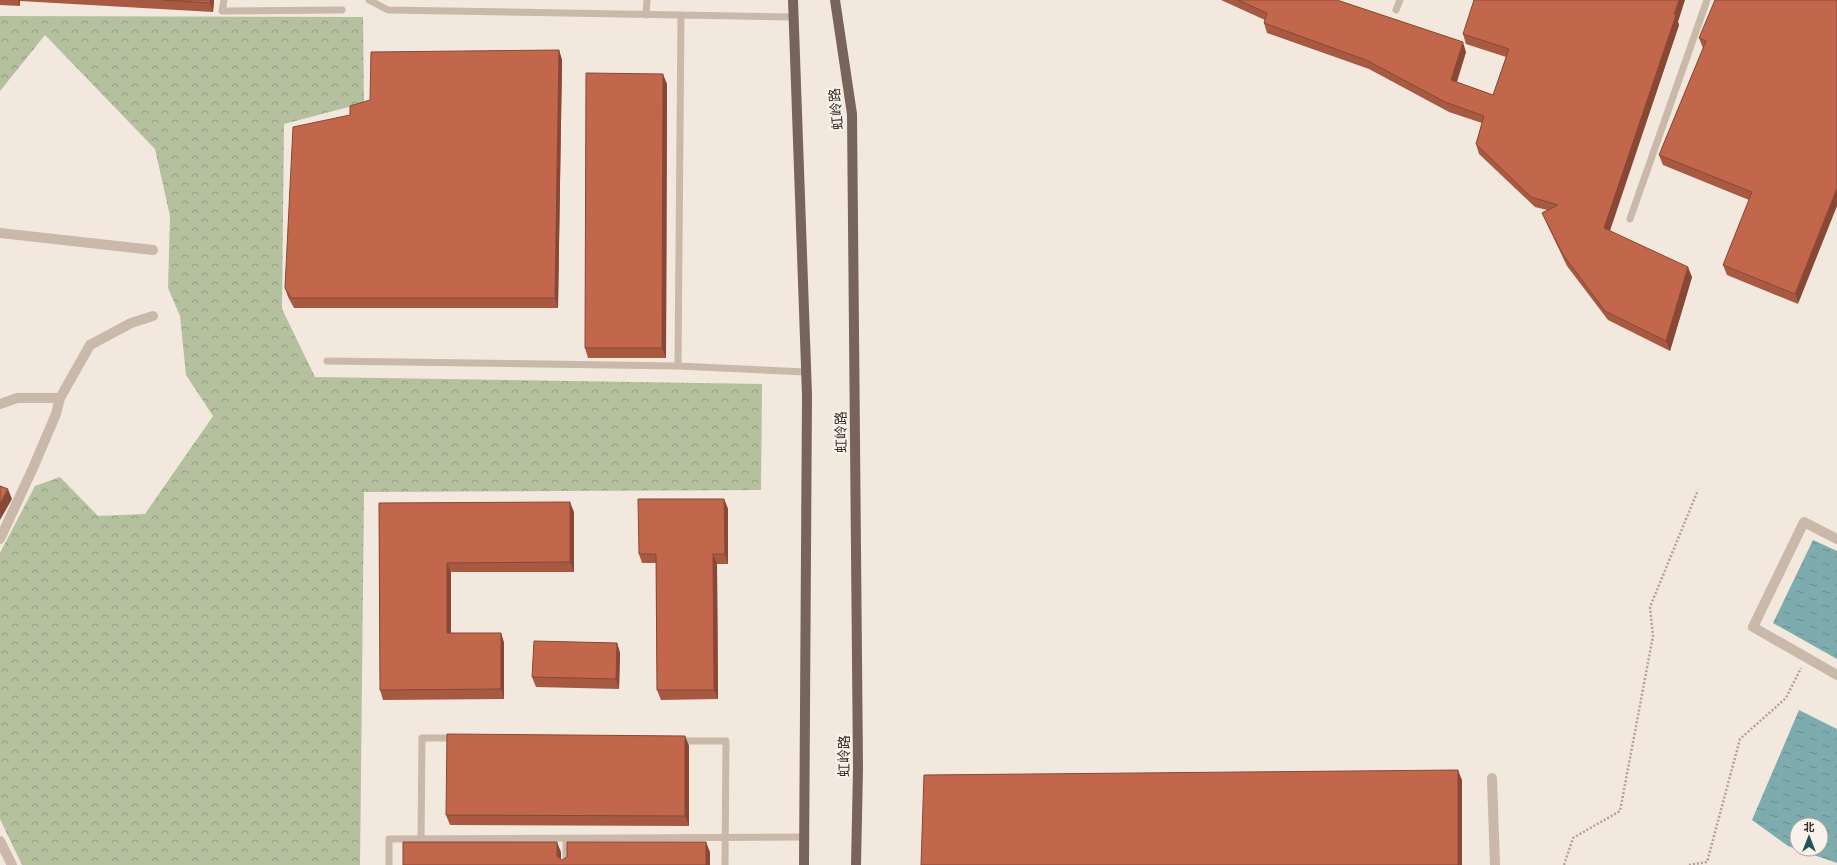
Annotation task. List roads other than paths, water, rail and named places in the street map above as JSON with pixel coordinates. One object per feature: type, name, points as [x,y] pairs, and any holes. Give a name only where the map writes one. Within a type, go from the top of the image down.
[{"type":"main road","points":[[793,0],[806,372],[804,865]]},
{"type":"main road","name":"虹岭路","points":[[835,0],[852,114],[858,761],[856,865]]},
{"type":"street","points":[[0,233],[154,250]]},
{"type":"street","points":[[0,539],[56,414],[60,398],[90,345],[131,323],[153,316]]},
{"type":"street","points":[[0,404],[17,398],[60,398]]},
{"type":"street","points":[[1837,539],[1804,522],[1753,627],[1837,675]]},
{"type":"street","points":[[1492,778],[1495,865]]},
{"type":"street","points":[[0,841],[12,865]]},
{"type":"lane","points":[[224,0],[222,11],[342,10]]},
{"type":"lane","points":[[369,0],[388,10],[793,17]]},
{"type":"lane","points":[[646,14],[647,0]]},
{"type":"lane","points":[[1396,10],[1400,0]]},
{"type":"lane","points":[[1630,219],[1707,0]]},
{"type":"lane","points":[[678,366],[681,15]]},
{"type":"lane","points":[[327,361],[678,366],[806,372]]},
{"type":"lane","points":[[421,838],[422,738],[461,738]]},
{"type":"lane","points":[[671,741],[726,741],[725,865]]},
{"type":"lane","points":[[389,865],[389,839],[804,837]]},
{"type":"lane","points":[[566,838],[566,865]]},
{"type":"water","points":[[1813,540],[1837,551],[1837,659],[1773,623]]},
{"type":"water","points":[[1799,710],[1837,729],[1837,863],[1820,857],[1829,857],[1829,817],[1789,817],[1788,846],[1752,820]]}]
